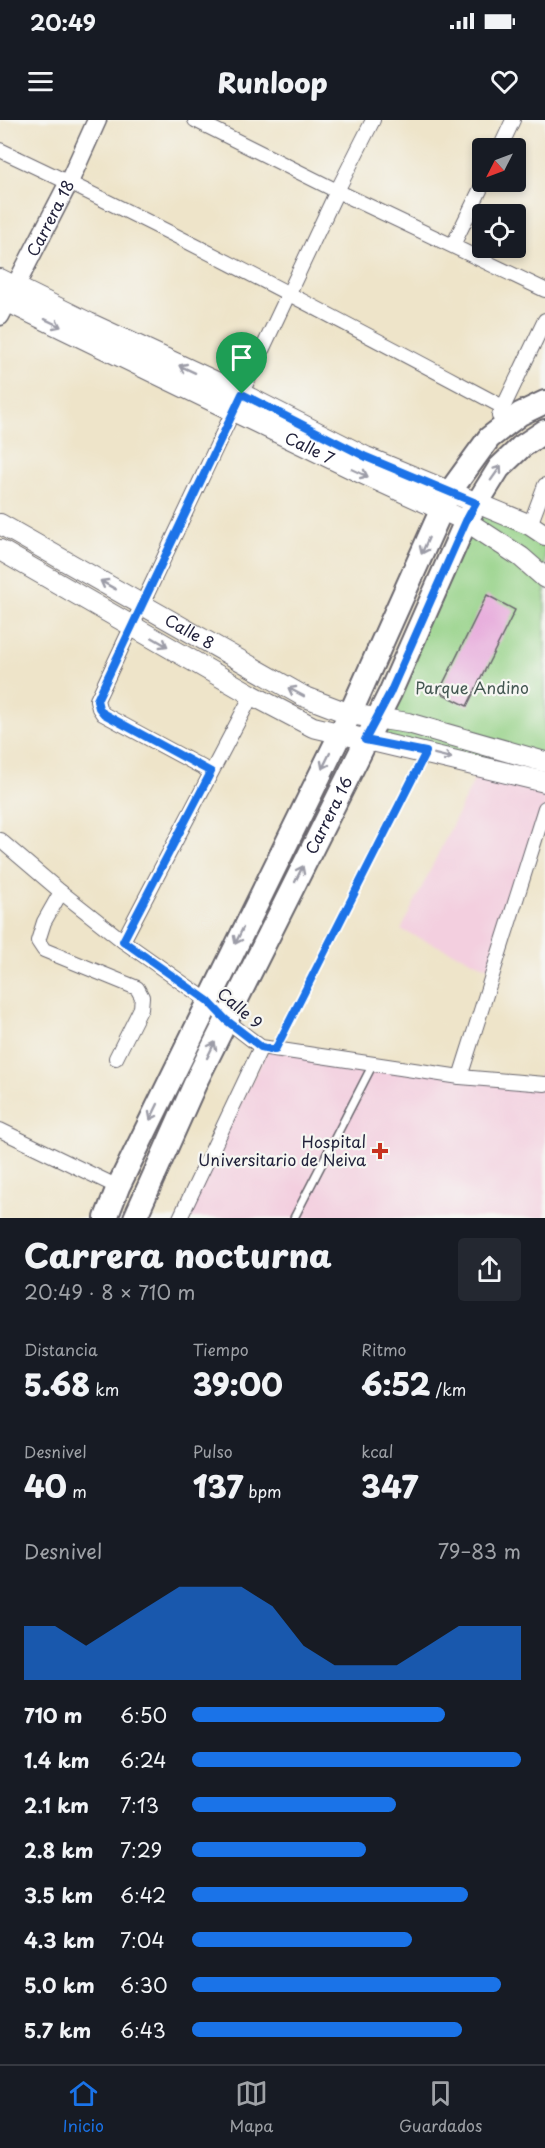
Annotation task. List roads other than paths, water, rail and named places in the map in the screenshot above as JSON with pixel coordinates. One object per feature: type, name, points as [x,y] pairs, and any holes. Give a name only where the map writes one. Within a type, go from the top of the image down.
[{"type":"main road","name":"Calle 7","points":[[5,296],[89,323],[242,394],[366,457],[445,501]]},
{"type":"main road","name":"Calle 7","points":[[5,296],[234,412],[471,512],[537,530]]},
{"type":"main road","name":"Carrera 16","points":[[106,1218],[118,1186],[350,714],[445,501],[489,438],[520,414],[545,402]]},
{"type":"main road","name":"Carrera 16","points":[[135,1218],[226,1020],[377,718],[471,512],[499,468],[521,447],[545,431]]},
{"type":"main road","name":"Calle 7","points":[[471,512],[545,578]]},
{"type":"main road","name":"Calle 8","points":[[0,524],[303,696],[350,714],[408,723],[545,762]]},
{"type":"main road","name":"Calle 8","points":[[0,550],[252,695],[313,727],[545,782]]},
{"type":"street","name":"Carrera 18","points":[[5,296],[69,182],[97,120]]},
{"type":"street","points":[[195,120],[337,191],[545,290]]},
{"type":"street","points":[[211,772],[104,714],[97,700],[337,191],[373,120]]},
{"type":"street","points":[[505,138],[513,120]]},
{"type":"street","points":[[0,150],[69,182],[289,293],[503,407]]},
{"type":"street","points":[[453,245],[479,192]]},
{"type":"street","points":[[489,438],[545,320]]},
{"type":"street","points":[[537,530],[545,484]]},
{"type":"street","points":[[123,941],[252,695]]},
{"type":"street","points":[[459,1077],[545,808]]},
{"type":"street","name":"Calle 9","points":[[2,846],[123,941],[208,1001],[226,1020],[268,1048],[459,1077],[545,1084]]},
{"type":"street","points":[[61,892],[44,922],[38,941],[44,950],[137,988],[142,997],[141,1008],[116,1058]]},
{"type":"street","points":[[180,1218],[268,1048]]},
{"type":"street","points":[[0,1130],[118,1186]]},
{"type":"lane","points":[[294,1218],[373,1064]]},
{"type":"place","name":"Hospital Universitario de Neiva","points":[[380,1151]]},
{"type":"park label","name":"Parque Andino","points":[[472,688]]}]
